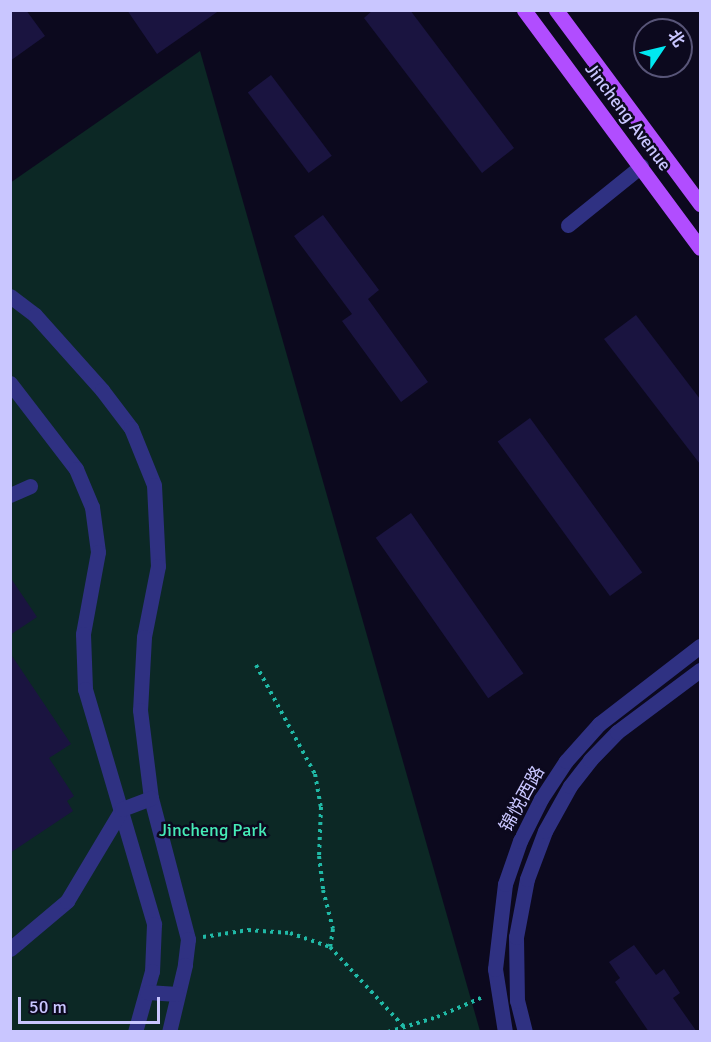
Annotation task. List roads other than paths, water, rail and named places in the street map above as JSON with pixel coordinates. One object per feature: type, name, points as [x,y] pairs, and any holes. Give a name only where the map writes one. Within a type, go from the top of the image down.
[{"type":"main road","name":"Jincheng Avenue","points":[[524,10],[700,248]]},
{"type":"main road","name":"Jincheng Avenue","points":[[556,10],[700,204]]},
{"type":"street","points":[[568,225],[641,166]]},
{"type":"street","points":[[10,296],[34,315],[102,390],[131,428],[154,485],[158,566],[144,637],[140,710],[151,798],[188,939],[185,965],[169,1032]]},
{"type":"street","points":[[10,383],[76,469],[92,507],[98,552],[83,634],[85,689],[154,924],[152,971],[135,1032]]},
{"type":"street","points":[[10,495],[30,486]]},
{"type":"street","name":"锦悦西路","points":[[505,1032],[495,969],[505,884],[520,841],[541,799],[566,761],[599,724],[700,646]]},
{"type":"street","name":"锦悦西路","points":[[525,1032],[517,1001],[516,937],[527,879],[545,831],[570,786],[590,760],[617,732],[700,670]]},
{"type":"street","points":[[10,950],[67,901],[122,809],[151,798]]},
{"type":"street","points":[[147,992],[177,994]]},
{"type":"park label","name":"Jincheng Park","points":[[213,830]]}]
